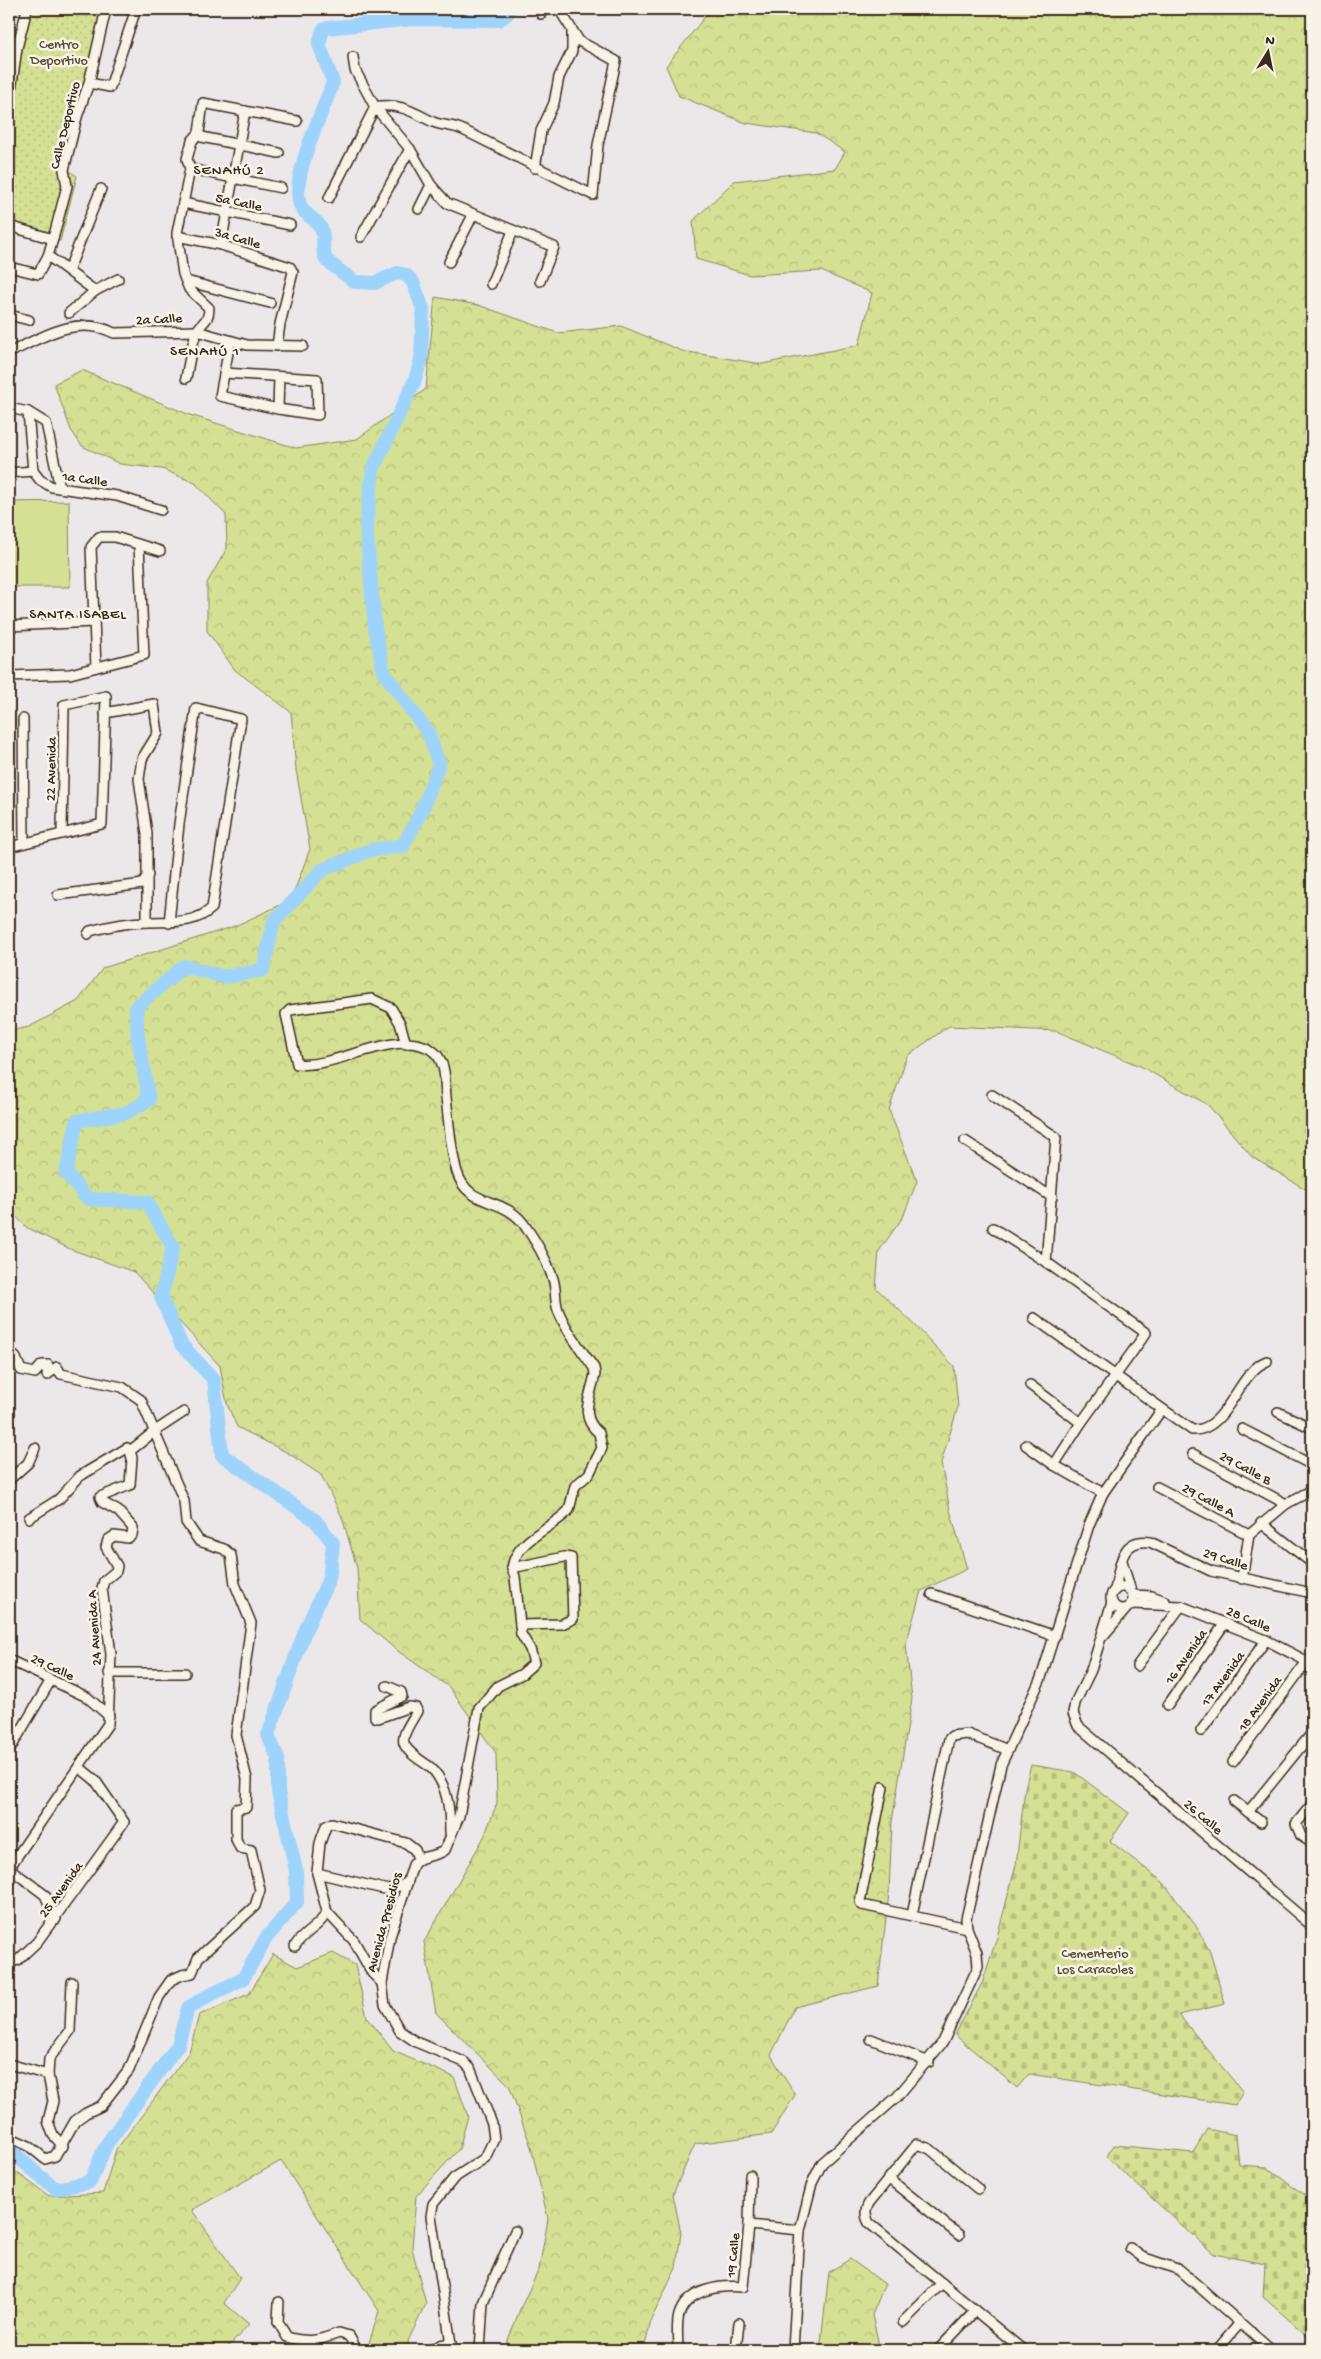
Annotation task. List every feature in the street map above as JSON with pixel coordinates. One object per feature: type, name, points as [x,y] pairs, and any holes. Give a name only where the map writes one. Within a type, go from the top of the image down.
[{"type":"street","points":[[9,105],[17,48],[27,9]]},
{"type":"street","name":"Calle Deportivo","points":[[9,267],[38,274],[48,256],[67,186],[64,170],[77,117],[89,83],[106,9]]},
{"type":"street","points":[[89,83],[110,87],[136,9]]},
{"type":"street","points":[[375,107],[392,105],[414,112],[438,124],[459,128],[535,168],[593,195],[598,145],[616,61],[582,44],[559,9]]},
{"type":"street","points":[[535,168],[541,132],[554,103],[559,77],[572,51],[571,27]]},
{"type":"street","points":[[353,57],[355,70],[375,107],[410,149],[431,185],[447,203],[554,247],[540,281]]},
{"type":"street","points":[[186,378],[197,331],[205,323],[209,308],[189,289],[177,236],[190,169],[187,158],[192,141],[197,136],[202,103],[297,120]]},
{"type":"street","points":[[329,198],[375,107]]},
{"type":"street","points":[[221,245],[245,110]]},
{"type":"street","points":[[197,136],[279,153]]},
{"type":"street","points":[[361,237],[410,149]]},
{"type":"street","points":[[190,169],[281,188]]},
{"type":"street","points":[[419,209],[431,185]]},
{"type":"street","points":[[69,269],[101,189]]},
{"type":"street","name":"5a Calle","points":[[182,203],[290,226]]},
{"type":"street","points":[[449,262],[473,215]]},
{"type":"street","points":[[9,226],[53,239]]},
{"type":"street","points":[[491,284],[513,231]]},
{"type":"street","name":"3a Calle","points":[[177,236],[221,245],[290,267],[293,272],[280,324],[277,346]]},
{"type":"street","points":[[48,256],[69,269],[96,291]]},
{"type":"street","points":[[69,313],[96,291],[118,279]]},
{"type":"street","points":[[186,280],[270,302]]},
{"type":"street","points":[[9,315],[29,320]]},
{"type":"street","name":"2a Calle","points":[[9,353],[47,334],[80,324],[101,326],[114,333],[197,331],[230,342],[247,345],[303,346]]},
{"type":"street","points":[[225,372],[317,379],[318,415],[278,409],[220,396],[230,342]]},
{"type":"street","points":[[278,409],[279,377]]},
{"type":"street","points":[[9,408],[28,412],[46,423],[60,488]]},
{"type":"street","points":[[9,473],[33,471],[28,412]]},
{"type":"street","name":"1a Calle","points":[[33,471],[40,480],[52,487],[117,496],[161,510]]},
{"type":"street","points":[[96,667],[91,547],[99,537],[115,537],[160,551]]},
{"type":"street","points":[[9,676],[70,674],[144,655],[138,545]]},
{"type":"street","points":[[9,626],[94,622]]},
{"type":"street","name":"22 Avenida","points":[[62,834],[64,705],[106,696],[105,713]]},
{"type":"street","points":[[9,847],[102,824],[105,713],[154,704],[158,733],[142,759],[139,778],[147,834],[147,922]]},
{"type":"street","points":[[88,934],[90,931],[102,928],[147,922],[170,923],[202,917],[212,908],[241,719],[196,708],[179,824],[170,923]]},
{"type":"street","points":[[23,720],[24,843]]},
{"type":"street","points":[[58,896],[143,884],[148,875]]},
{"type":"street","points":[[406,1044],[400,1023],[391,1008],[372,1000],[290,1010],[286,1014],[297,1064],[342,1058],[395,1044],[406,1044],[417,1044],[431,1049],[442,1064],[453,1153],[462,1185],[474,1196],[508,1209],[524,1225],[553,1277],[554,1298],[562,1318],[595,1371],[587,1415],[593,1429],[599,1433],[602,1448],[589,1474],[575,1486],[569,1510],[538,1533],[516,1556],[512,1568]]},
{"type":"street","points":[[992,1095],[1056,1137],[1046,1262]]},
{"type":"street","points":[[965,1141],[1052,1197]]},
{"type":"street","points":[[993,1228],[1046,1262],[1146,1333],[1081,1423],[1054,1465]]},
{"type":"street","points":[[1034,1318],[1192,1430],[1202,1430],[1209,1426],[1222,1413],[1257,1364],[1267,1360]]},
{"type":"street","points":[[9,1350],[16,1358],[21,1370],[35,1373],[42,1365],[48,1365],[47,1375],[57,1367],[61,1374],[122,1386],[141,1400],[184,1502],[186,1522],[199,1541],[224,1549],[231,1554],[235,1584],[250,1616],[251,1623],[236,1735],[247,1779],[246,1807],[236,1809],[236,1839],[240,1848],[251,1850],[260,1890],[255,1906],[198,1958],[192,1973],[171,1980],[159,1997],[129,2070],[101,2106],[86,2112],[76,2120],[56,2156],[45,2159],[28,2146],[9,2137]]},
{"type":"street","points":[[1030,1385],[1081,1423]]},
{"type":"street","points":[[793,2350],[800,2230],[812,2182],[822,2163],[898,2097],[929,2062],[943,2042],[978,1967],[977,1953],[966,1928],[968,1909],[998,1778],[1008,1750],[1027,1712],[1055,1636],[1089,1525],[1103,1493],[1162,1409]]},
{"type":"street","points":[[29,1518],[59,1499],[80,1476],[127,1448],[130,1451],[155,1431],[184,1412]]},
{"type":"street","points":[[1278,1412],[1312,1428]]},
{"type":"street","points":[[1242,1429],[1312,1465]]},
{"type":"street","points":[[1026,1446],[1054,1465],[1103,1493]]},
{"type":"street","points":[[9,1480],[28,1464],[36,1448]]},
{"type":"street","name":"24 Avenida A","points":[[9,1868],[104,1732],[109,1716],[111,1654],[102,1588],[104,1581],[116,1571],[117,1566],[106,1547],[108,1540],[114,1536],[128,1538],[132,1535],[132,1528],[118,1511],[102,1502],[100,1497],[130,1485],[132,1458],[130,1451]]},
{"type":"street","name":"29 Calle B","points":[[1194,1454],[1286,1504]]},
{"type":"street","name":"29 Calle A","points":[[1157,1487],[1249,1535]]},
{"type":"street","points":[[1242,1579],[1249,1535],[1286,1504],[1312,1490]]},
{"type":"street","points":[[1261,1524],[1312,1564]]},
{"type":"street","name":"29 Calle","points":[[1122,1561],[1126,1549],[1135,1542],[1150,1542],[1211,1570],[1242,1579],[1312,1593]]},
{"type":"street","points":[[512,1568],[564,1557],[571,1558],[573,1619],[562,1624],[520,1625]]},
{"type":"street","points":[[1100,1640],[1122,1561]]},
{"type":"street","points":[[1100,1640],[1130,1599],[1122,1561]]},
{"type":"street","name":"Avenida Presidios","points":[[451,2347],[431,2216],[433,2204],[454,2178],[485,2158],[494,2139],[492,2124],[470,2068],[464,2062],[416,2042],[400,2031],[385,2005],[382,1983],[390,1937],[413,1865],[418,1859],[441,1853],[447,1847],[459,1816],[479,1708],[498,1686],[522,1674],[534,1663],[530,1649],[521,1634],[515,1577],[512,1568]]},
{"type":"street","points":[[1114,1590],[1124,1587],[1130,1599]]},
{"type":"street","points":[[932,1594],[1055,1636]]},
{"type":"street","points":[[1112,1602],[1118,1608],[1130,1599]]},
{"type":"street","name":"28 Calle","points":[[1130,1599],[1177,1606],[1266,1640],[1310,1662]]},
{"type":"street","points":[[1137,1666],[1177,1606]]},
{"type":"street","name":"16 Avenida","points":[[1168,1705],[1225,1623]]},
{"type":"street","name":"26 Calle","points":[[1100,1640],[1091,1670],[1075,1703],[1073,1713],[1078,1726],[1312,1926]]},
{"type":"street","name":"17 Avenida","points":[[1201,1731],[1266,1640]]},
{"type":"street","name":"29 Calle","points":[[9,1660],[87,1697],[109,1716]]},
{"type":"street","name":"18 Avenida","points":[[1233,1762],[1310,1662]]},
{"type":"street","points":[[109,1673],[185,1673]]},
{"type":"street","points":[[9,1751],[51,1680]]},
{"type":"street","points":[[387,1686],[401,1692],[402,1696],[376,1710],[375,1718],[410,1706],[416,1708],[417,1711],[404,1736],[403,1742],[406,1748],[435,1773],[448,1798],[450,1838]]},
{"type":"street","points":[[1248,1812],[1312,1733]]},
{"type":"street","points":[[912,1915],[950,1739],[952,1736],[967,1734],[1008,1750]]},
{"type":"street","name":"25 Avenida","points":[[18,1960],[37,1942],[56,1919],[124,1822],[95,1780],[79,1767]]},
{"type":"street","points":[[883,1787],[860,1902],[865,1906],[966,1928]]},
{"type":"street","points":[[1234,1801],[1261,1822]]},
{"type":"street","points":[[1312,1804],[1296,1824],[1301,1836],[1312,1843]]},
{"type":"street","points":[[382,1983],[372,1973],[354,1941],[327,1912],[318,1873],[322,1835],[329,1823],[406,1843],[415,1850],[418,1859]]},
{"type":"street","points":[[9,1868],[45,1895],[56,1919]]},
{"type":"street","points":[[318,1873],[388,1890],[407,1883]]},
{"type":"street","points":[[295,1946],[298,1940],[324,1920],[327,1912]]},
{"type":"street","points":[[9,1953],[18,1960]]},
{"type":"street","points":[[9,1962],[18,1960]]},
{"type":"street","points":[[63,2146],[53,2135],[48,2121],[53,2100],[48,2075],[49,2059],[70,2031],[72,1982]]},
{"type":"street","points":[[871,2039],[929,2062]]},
{"type":"street","points":[[9,2064],[48,2075]]},
{"type":"street","points":[[978,2189],[930,2149],[917,2144],[867,2206],[866,2218],[869,2223],[1023,2350]]},
{"type":"street","name":"19 Calle","points":[[678,2350],[679,2315],[686,2302],[698,2293],[716,2288],[743,2287],[749,2225],[750,2175]]},
{"type":"street","points":[[888,2178],[960,2235]]},
{"type":"street","points":[[749,2225],[800,2230]]},
{"type":"street","points":[[480,2350],[483,2302],[515,2231]]},
{"type":"street","points":[[1130,2248],[1142,2257],[1180,2270],[1271,2350]]},
{"type":"street","points":[[903,2322],[942,2283]]},
{"type":"street","points":[[279,2302],[278,2322],[287,2337],[317,2341],[339,2333],[349,2336],[357,2350]]},
{"type":"street","points":[[942,2349],[975,2311]]},
{"type":"street","points":[[736,2350],[739,2323]]},
{"type":"street","points":[[1217,2350],[1240,2323]]},
{"type":"street","points":[[432,2350],[440,2345],[451,2347]]},
{"type":"green space","name":"Centro Deportivo","points":[[27,9],[106,9],[91,84],[68,170],[77,176],[60,241],[9,226],[9,106]]},
{"type":"green space","points":[[711,9],[1312,9],[1312,1193],[1252,1157],[1208,1105],[1142,1067],[1056,1031],[949,1026],[907,1056],[889,1110],[917,1181],[903,1217],[879,1251],[876,1288],[954,1366],[958,1407],[941,1463],[950,1510],[967,1569],[921,1591],[906,1644],[912,1699],[892,1822],[889,1893],[878,1986],[795,2007],[771,2055],[795,2095],[771,2134],[695,2144],[673,2194],[681,2233],[676,2268],[651,2320],[644,2350],[504,2350],[539,2269],[548,2219],[531,2147],[509,2085],[436,2013],[424,1942],[484,1837],[497,1803],[496,1753],[449,1687],[395,1649],[360,1619],[357,1568],[342,1517],[321,1475],[288,1453],[237,1427],[227,1404],[220,1366],[134,1272],[70,1249],[26,1227],[9,1209],[9,1031],[29,1027],[78,1001],[103,968],[235,926],[291,900],[310,849],[296,770],[291,712],[235,670],[207,631],[207,583],[227,548],[226,515],[195,483],[162,469],[120,464],[82,446],[71,430],[54,384],[82,370],[190,415],[296,448],[357,439],[426,389],[435,297],[478,305],[558,333],[621,326],[682,351],[762,364],[859,345],[872,293],[821,271],[750,275],[696,259],[693,221],[734,181],[835,169],[845,152],[816,133],[746,123],[679,96],[666,66]]},
{"type":"green space","points":[[69,501],[70,587],[11,587],[10,502]]},
{"type":"green space","name":"Cementerio Los Caracoles","points":[[1031,1765],[1074,1772],[1129,1813],[1110,1841],[1163,1882],[1196,1926],[1210,1952],[1225,2004],[1179,2015],[1243,2092],[1235,2105],[1029,2074],[1017,2088],[955,2035],[983,1981],[997,1937],[1016,1865],[1025,1788]]},
{"type":"green space","points":[[333,1953],[355,1965],[367,2017],[393,2051],[454,2077],[468,2116],[459,2149],[416,2196],[412,2248],[426,2304],[408,2341],[409,2350],[374,2350],[369,2343],[379,2311],[281,2161],[192,2210],[240,2278],[224,2303],[249,2324],[226,2350],[9,2350],[9,2167],[49,2196],[103,2193],[116,2150],[189,2052],[199,2015],[249,1994],[273,1954],[297,1967]]},
{"type":"green space","points":[[1207,2129],[1236,2135],[1239,2165],[1267,2167],[1312,2199],[1312,2340],[1263,2297],[1265,2264],[1214,2254],[1106,2157],[1114,2145],[1193,2153]]},
{"type":"green space","points":[[850,2259],[885,2284],[872,2315],[879,2345],[875,2350],[820,2350],[829,2272]]},
{"type":"waterway","points":[[9,2148],[56,2189],[90,2182],[106,2145],[178,2045],[188,2008],[243,1979],[266,1938],[297,1902],[296,1870],[278,1792],[278,1758],[268,1735],[305,1631],[329,1579],[333,1543],[315,1520],[222,1455],[214,1380],[181,1344],[161,1297],[173,1247],[147,1202],[88,1199],[66,1173],[77,1121],[126,1113],[149,1100],[138,1038],[136,1007],[184,966],[225,977],[263,970],[274,921],[322,870],[371,850],[403,846],[423,808],[439,764],[429,734],[384,673],[375,628],[366,525],[373,469],[415,380],[421,360],[423,309],[413,282],[406,275],[397,273],[375,283],[355,282],[327,261],[324,254],[322,231],[317,223],[300,206],[298,189],[304,158],[333,82],[319,44],[323,30],[412,19],[499,20],[507,14],[509,9]]},
{"type":"district","name":"SENAHÚ 2","points":[[229,169]]},
{"type":"district","name":"SENAHÚ 1","points":[[205,350]]},
{"type":"district","name":"SANTA ISABEL","points":[[78,613]]}]
